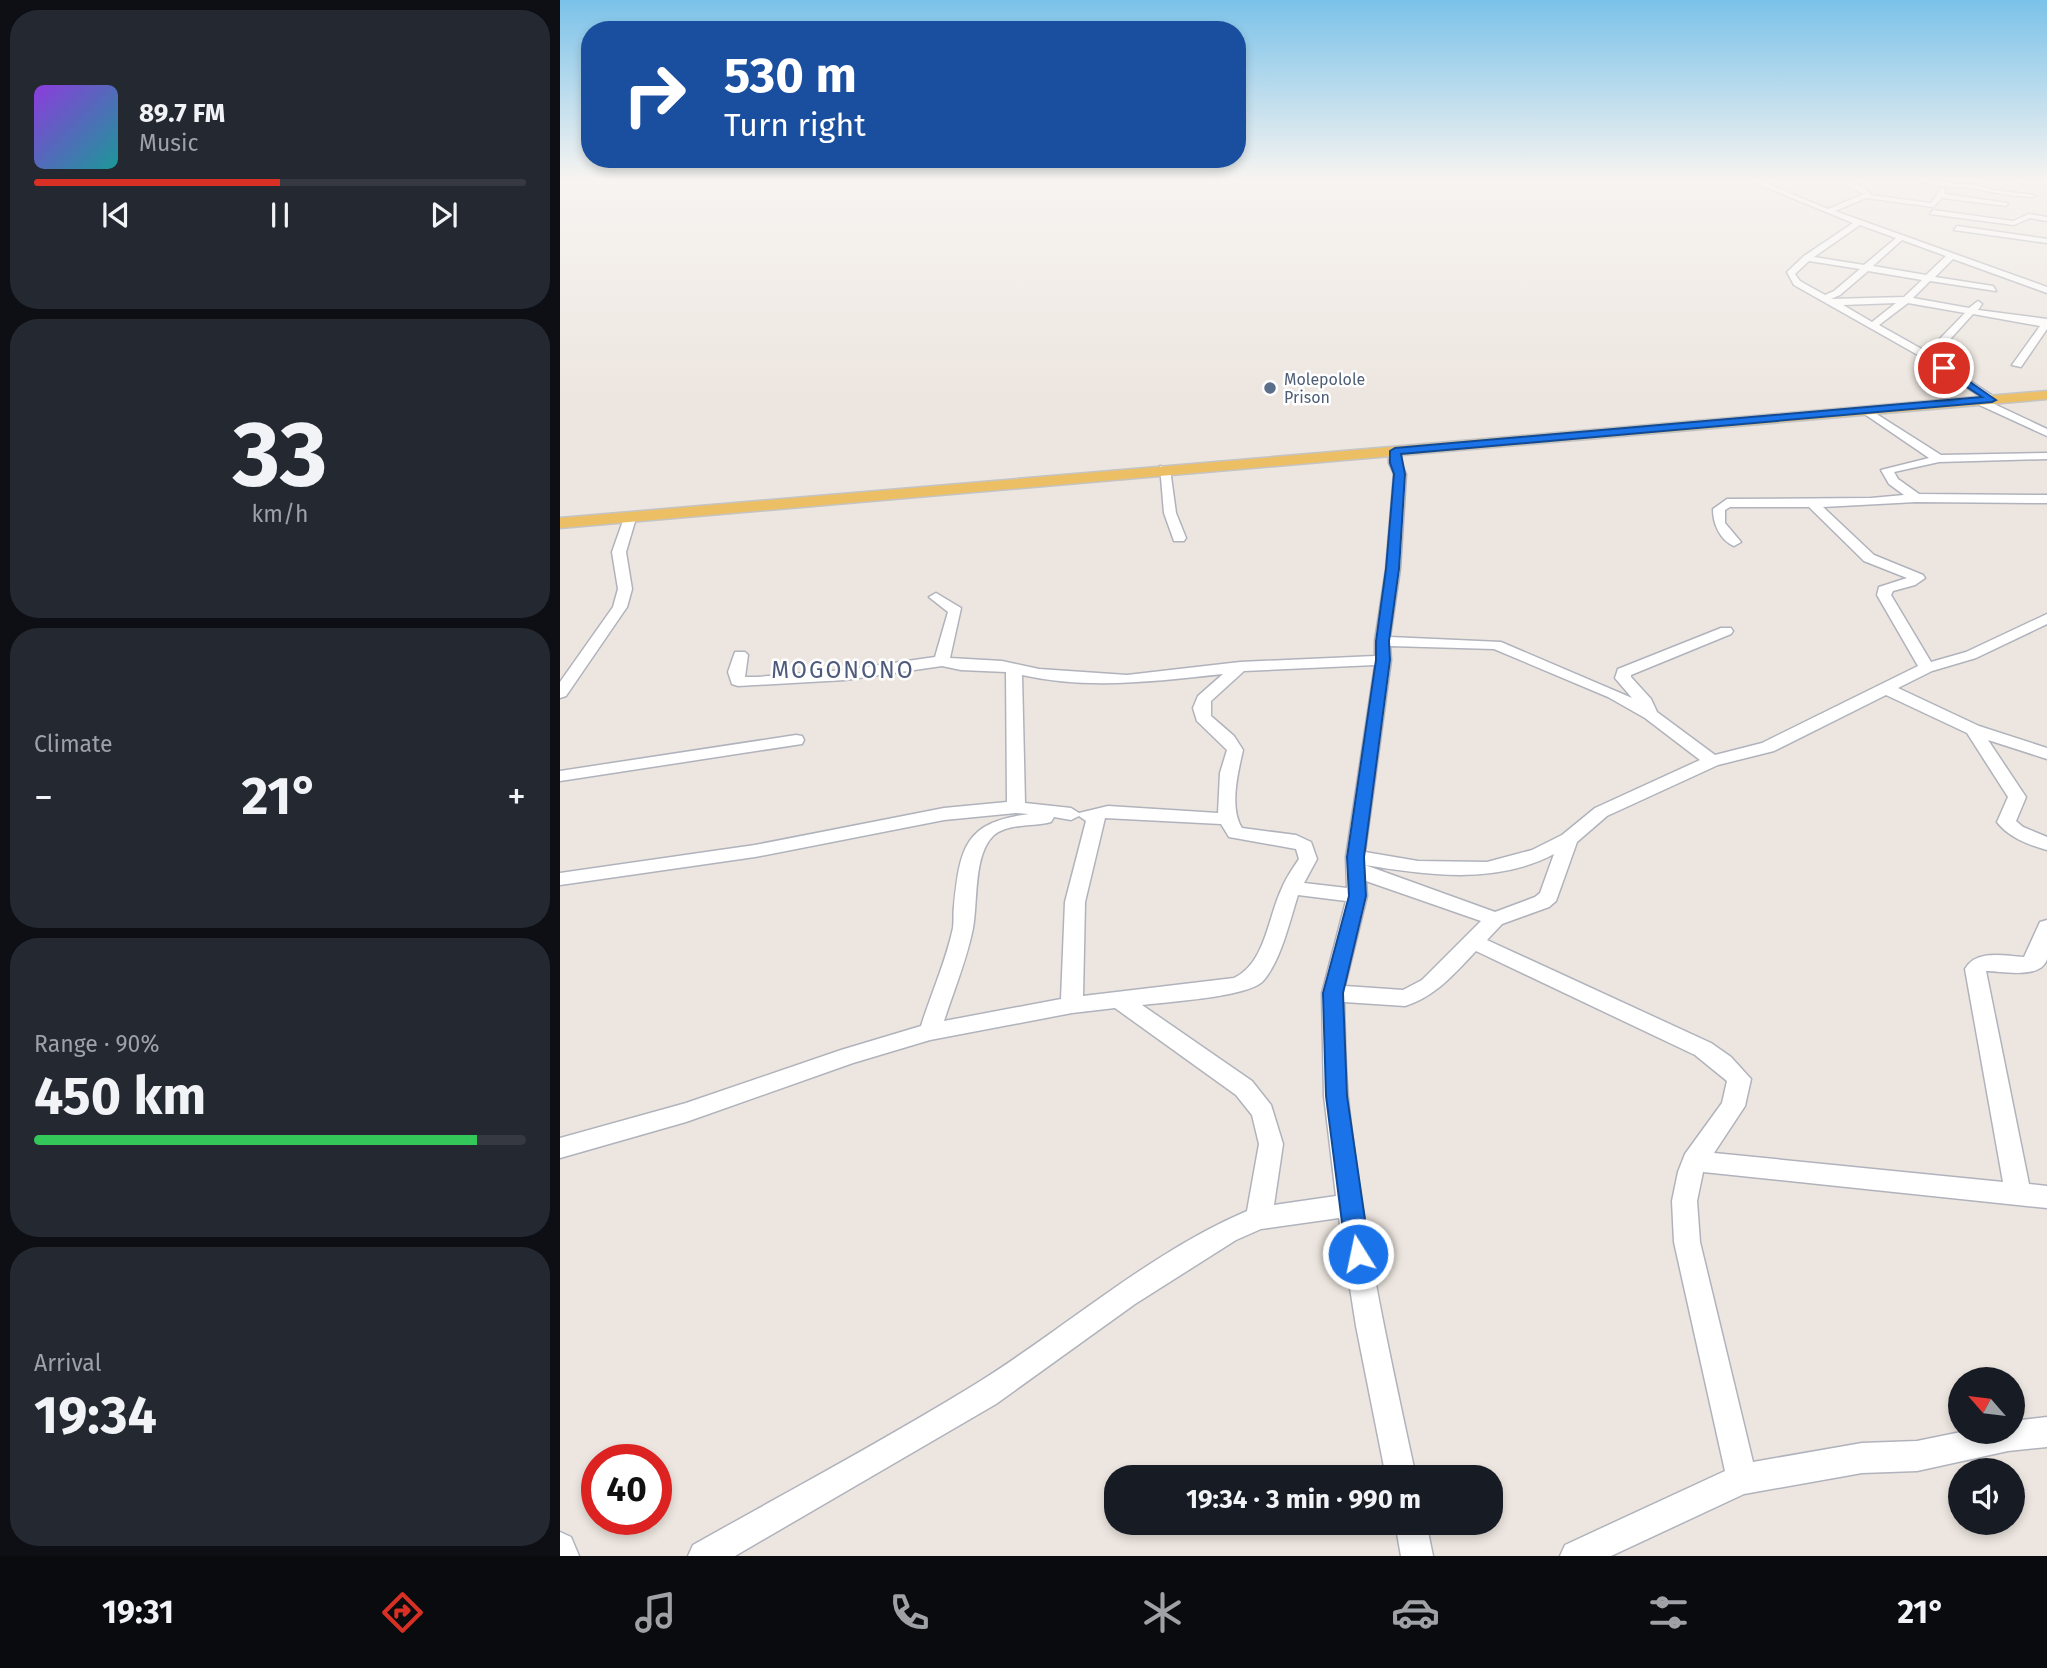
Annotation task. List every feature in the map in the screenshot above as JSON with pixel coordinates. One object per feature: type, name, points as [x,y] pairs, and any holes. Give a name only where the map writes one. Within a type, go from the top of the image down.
[{"type":"main road","points":[[560,523],[2047,395]]},
{"type":"street","points":[[1815,253],[1790,274],[1797,283],[1928,357],[1985,400],[2047,433]]},
{"type":"street","points":[[1830,301],[1884,253]]},
{"type":"street","points":[[1950,253],[1980,267],[2047,290]]},
{"type":"street","points":[[1872,326],[1906,300],[1954,254]]},
{"type":"street","points":[[1807,258],[1993,289]]},
{"type":"street","points":[[1928,357],[1993,289],[2009,276]]},
{"type":"street","points":[[1830,301],[1906,300],[2047,323],[2017,365]]},
{"type":"street","points":[[1867,411],[1939,459]]},
{"type":"street","points":[[1395,451],[1395,463],[1400,474],[1392,569],[1355,864],[1357,896],[1333,993],[1336,1096],[1350,1205],[1370,1325],[1399,1465]]},
{"type":"street","points":[[1916,498],[1893,481],[1887,470],[1939,459],[2047,456]]},
{"type":"street","points":[[1164,469],[1170,513],[1179,538]]},
{"type":"street","points":[[1734,542],[1719,523],[1719,509],[1727,503],[1871,502],[1916,498],[2047,499]]},
{"type":"street","points":[[1812,503],[1862,553],[1918,578],[1912,582],[1892,585],[1884,590],[1884,595],[1927,668]]},
{"type":"street","points":[[560,693],[620,607],[625,589],[619,552],[630,518]]},
{"type":"street","points":[[936,597],[954,608],[955,612],[942,661]]},
{"type":"street","points":[[1355,864],[1487,868],[1538,855],[1569,839],[1601,812],[1712,761],[1768,747],[1927,668],[1983,650],[2047,618]]},
{"type":"street","points":[[1651,715],[1645,702],[1623,678],[1624,672],[1727,631]]},
{"type":"street","points":[[740,655],[736,672],[738,681],[845,675],[942,661],[1014,668],[1039,674],[1128,680],[1383,650],[1496,645],[1614,694],[1651,715],[1712,761]]},
{"type":"street","points":[[560,1148],[686,1112],[849,1056],[930,1032],[1072,1005],[1238,985],[1255,977],[1271,946],[1291,888],[1308,859],[1304,846],[1296,841],[1278,836],[1236,833],[1227,819],[1229,773],[1235,750],[1228,740],[1203,718],[1201,708],[1205,699],[1240,667]]},
{"type":"street","points":[[1014,668],[1016,807]]},
{"type":"street","points":[[1885,688],[1973,730],[2047,754]]},
{"type":"street","points":[[1973,730],[2017,797],[2006,822],[2016,831],[2047,844]]},
{"type":"street","points":[[560,776],[796,740]]},
{"type":"street","points":[[560,879],[755,851],[944,814],[1016,807],[1071,814],[1108,813],[1227,819]]},
{"type":"street","points":[[930,1032],[963,927],[964,904],[975,845],[979,838],[1003,823],[1071,814]]},
{"type":"street","points":[[1072,1005],[1075,902],[1097,815]]},
{"type":"street","points":[[1333,993],[1405,998],[1430,986],[1495,919],[1542,902],[1549,896],[1569,839]]},
{"type":"street","points":[[1355,864],[1495,919]]},
{"type":"street","points":[[1291,888],[1357,896]]},
{"type":"street","points":[[2018,1194],[1975,970],[1981,963],[2028,965],[2036,960],[2047,927]]},
{"type":"street","points":[[1474,942],[1703,1049],[1739,1079],[1733,1106],[1693,1161],[1684,1186],[1683,1211],[1687,1242],[1742,1479]]},
{"type":"street","points":[[1121,1001],[1244,1088],[1263,1112],[1271,1144],[1259,1219]]},
{"type":"street","points":[[1693,1161],[2047,1197]]},
{"type":"street","points":[[704,1556],[986,1394],[1125,1295],[1227,1232],[1259,1219],[1350,1205]]},
{"type":"street","points":[[1576,1556],[1742,1479],[1862,1458],[1917,1456],[2008,1436],[2047,1432]]},
{"type":"street","points":[[1413,1535],[1417,1556]]},
{"type":"street","points":[[560,1548],[563,1556]]},
{"type":"place","name":"Molepolole Prison","points":[[1270,388]]},
{"type":"district","name":"MOGONONO","points":[[843,670]]},
{"type":"route","points":[[1358,1254],[1336,1096],[1333,993],[1357,896],[1355,857],[1383,660],[1382,641],[1392,569],[1400,474],[1395,463],[1395,451],[1992,400],[1944,368]]}]
